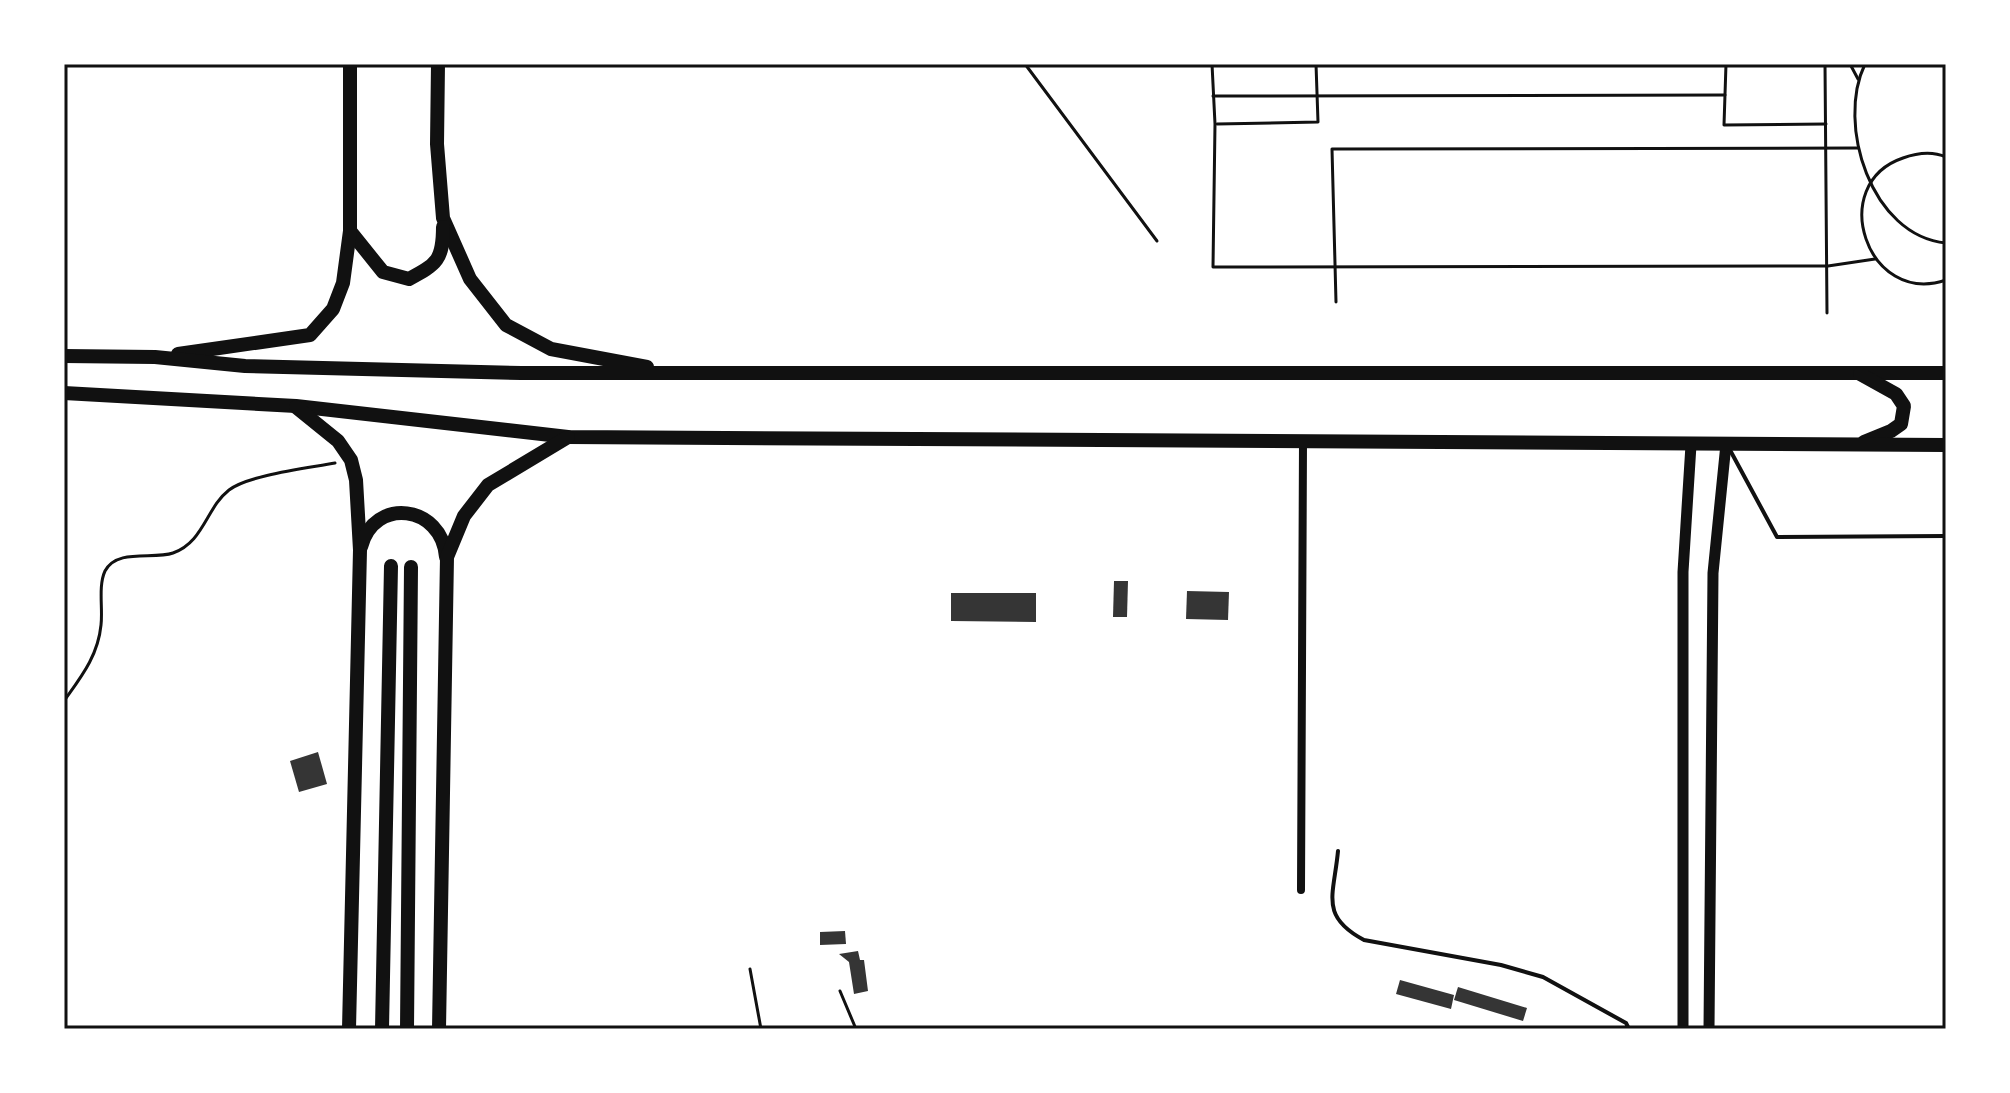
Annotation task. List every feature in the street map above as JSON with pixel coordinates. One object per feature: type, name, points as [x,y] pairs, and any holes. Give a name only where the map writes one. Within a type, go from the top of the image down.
[{"type":"main road","points":[[155,357],[310,335],[333,309],[343,283],[350,231],[350,64]]},
{"type":"main road","points":[[350,231],[383,272],[409,279],[433,266],[443,246],[437,144],[438,64]]},
{"type":"main road","points":[[443,218],[470,279],[506,325],[551,349],[683,374]]},
{"type":"main road","points":[[64,356],[155,357],[245,366],[683,374],[1946,373]]},
{"type":"main road","points":[[1856,445],[1891,431],[1901,424],[1904,415],[1904,406],[1896,394],[1859,373]]},
{"type":"main road","points":[[64,393],[296,406],[568,437],[1946,445]]},
{"type":"main road","points":[[296,406],[338,441],[351,460],[356,480],[360,550],[349,1029]]},
{"type":"main road","points":[[447,557],[464,516],[488,485],[568,437]]},
{"type":"main road","points":[[360,550],[363,539],[376,522],[385,516],[406,513],[417,515],[435,527],[447,557],[439,1029]]},
{"type":"main road","points":[[382,1029],[391,566]]},
{"type":"main road","points":[[407,1029],[411,567]]},
{"type":"street","points":[[1301,890],[1303,442]]},
{"type":"street","points":[[1709,1029],[1713,573],[1726,444]]},
{"type":"street","points":[[1683,1029],[1683,572],[1691,445]]},
{"type":"lane","points":[[1726,444],[1777,537],[1946,536]]},
{"type":"lane","points":[[1338,851],[1332,910],[1344,930],[1364,940],[1501,965],[1543,977],[1626,1023],[1629,1029]]},
{"type":"path","points":[[1025,64],[1157,241]]},
{"type":"path","points":[[1212,64],[1215,124],[1213,267],[1828,266],[1875,259]]},
{"type":"path","points":[[1215,124],[1318,122],[1316,64]]},
{"type":"path","points":[[1726,64],[1724,125],[1826,124]]},
{"type":"path","points":[[1825,64],[1827,313]]},
{"type":"path","points":[[1850,64],[1858,79]]},
{"type":"path","points":[[1865,64],[1858,79],[1854,123],[1862,164],[1901,224],[1946,243]]},
{"type":"path","points":[[1212,96],[1725,95]]},
{"type":"path","points":[[1336,302],[1332,149],[1858,148]]},
{"type":"path","points":[[1946,157],[1917,153],[1895,160],[1877,174],[1865,194],[1861,216],[1864,239],[1875,259],[1892,274],[1913,282],[1946,280]]},
{"type":"path","points":[[64,701],[81,680],[97,646],[103,578],[110,565],[122,557],[166,555],[186,546],[201,530],[222,496],[238,485],[351,460]]},
{"type":"path","points":[[750,969],[761,1029]]},
{"type":"path","points":[[840,991],[856,1029]]},
{"type":"building","points":[[1114,581],[1128,581],[1127,617],[1113,617]]},
{"type":"building","points":[[1187,591],[1229,592],[1228,620],[1186,619]]},
{"type":"building","points":[[951,593],[1036,593],[1036,622],[951,621]]},
{"type":"building","points":[[318,752],[327,784],[299,792],[290,761]]},
{"type":"building","points":[[845,931],[846,944],[820,945],[820,932]]},
{"type":"building","points":[[858,951],[860,960],[864,960],[868,991],[854,994],[849,962],[839,954]]},
{"type":"building","points":[[1400,980],[1454,995],[1451,1009],[1396,994]]},
{"type":"building","points":[[1458,987],[1527,1008],[1523,1021],[1454,1000]]}]
